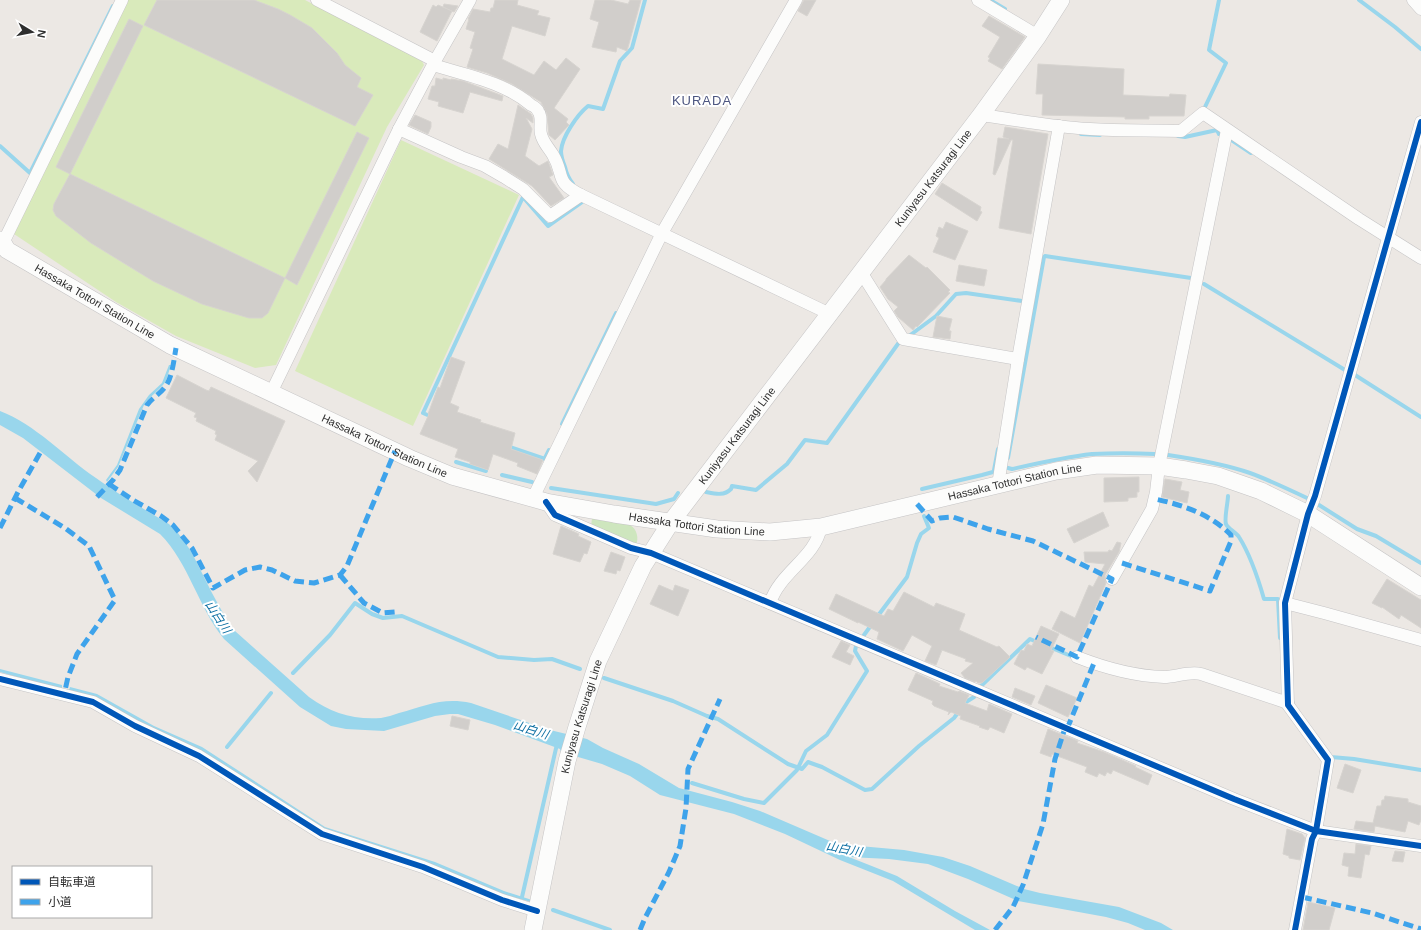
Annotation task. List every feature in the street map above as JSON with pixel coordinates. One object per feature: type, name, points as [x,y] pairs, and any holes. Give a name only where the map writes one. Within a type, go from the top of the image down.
[{"type":"main road","name":"Kuniyasu Katsuragi Line","points":[[533,930],[567,761],[576,727],[598,661],[643,566],[671,522],[981,115],[1038,36],[1061,0]]},
{"type":"main road","name":"Hassaka Tottori Station Line","points":[[3,249],[170,345],[409,458],[452,476],[540,500],[717,529],[762,532],[821,527],[1056,471],[1097,466],[1159,466],[1218,476],[1261,491],[1308,514],[1421,586]]},
{"type":"street","points":[[3,249],[122,0]]},
{"type":"street","points":[[316,0],[434,63],[498,85],[528,101],[539,111],[542,140],[554,156],[561,178],[566,186],[830,314]]},
{"type":"street","points":[[271,393],[399,129],[470,0]]},
{"type":"street","points":[[796,0],[662,233],[540,500],[555,515],[631,548],[651,553],[1234,799],[1316,832],[1421,846]]},
{"type":"street","points":[[978,0],[1038,36]]},
{"type":"street","points":[[1413,0],[1421,9]]},
{"type":"street","points":[[981,115],[1090,129],[1181,131],[1203,112],[1226,130],[1421,258]]},
{"type":"street","points":[[1295,930],[1312,840],[1316,832],[1328,760],[1288,704],[1285,603],[1308,514],[1315,496],[1421,122]]},
{"type":"street","points":[[998,485],[1018,359],[1059,126]]},
{"type":"street","points":[[399,129],[461,157],[485,166],[523,189],[550,216],[582,195]]},
{"type":"street","points":[[1112,579],[1152,509],[1156,492],[1159,466],[1226,130]]},
{"type":"street","points":[[861,272],[903,339],[1018,359]]},
{"type":"street","points":[[770,603],[777,587],[799,563],[819,537],[821,527]]},
{"type":"street","points":[[1285,603],[1324,612],[1421,640]]},
{"type":"street","points":[[1077,657],[1098,665],[1136,674],[1166,677],[1195,672],[1288,703]]},
{"type":"street","points":[[0,678],[93,702],[135,726],[199,756],[322,834],[423,867],[502,900],[537,912]]},
{"type":"green space","points":[[128,0],[305,0],[422,61],[424,65],[387,127],[276,365],[255,368],[176,336],[116,302],[14,234]]},
{"type":"green space","points":[[401,140],[519,195],[413,426],[295,371]]},
{"type":"green space","points":[[592,518],[630,525],[637,534],[636,545],[591,527]]},
{"type":"water","points":[[169,365],[171,365],[166,381],[144,405],[118,467],[107,482],[106,480],[117,465],[139,409],[149,395],[162,383]]},
{"type":"water","name":"山白川","points":[[0,411],[38,432],[84,470],[132,502],[169,524],[178,533],[191,551],[229,624],[235,631],[309,697],[317,703],[334,711],[361,718],[381,718],[434,703],[461,701],[471,703],[550,730],[587,739],[639,764],[679,788],[760,811],[837,844],[904,850],[943,857],[970,866],[1024,889],[1119,907],[1161,923],[1173,930],[1145,930],[1128,923],[1106,917],[1018,901],[968,879],[928,864],[889,859],[849,857],[897,876],[990,930],[975,930],[893,881],[840,860],[785,834],[734,814],[660,795],[630,776],[602,764],[561,752],[560,749],[495,725],[458,714],[450,714],[435,716],[384,731],[346,729],[331,726],[300,707],[224,639],[207,613],[179,558],[160,534],[101,498],[23,438],[0,425]]},
{"type":"water","points":[[0,669],[62,685],[62,688],[44,685],[0,672]]},
{"type":"water","points":[[70,687],[97,694],[154,726],[202,747],[325,827],[435,862],[504,891],[532,900],[531,902],[502,894],[323,829],[149,727],[95,697],[69,690]]},
{"type":"building","points":[[157,0],[254,0],[278,9],[312,28],[337,53],[345,65],[361,78],[357,87],[373,95],[355,126],[144,25]]},
{"type":"building","points":[[495,0],[518,0],[517,5],[539,11],[537,15],[550,18],[545,36],[512,26],[502,59],[534,75],[544,61],[556,70],[566,58],[580,69],[554,108],[568,119],[566,122],[569,125],[555,140],[549,135],[547,114],[541,102],[512,84],[487,73],[467,67],[473,49],[470,48],[475,32],[466,29],[468,19],[473,9],[490,12],[491,8],[493,8]]},
{"type":"building","points":[[595,0],[611,0],[628,4],[630,0],[641,0],[627,51],[617,47],[616,52],[592,47],[599,22],[590,19]]},
{"type":"building","points":[[804,0],[816,0],[807,16],[798,11]]},
{"type":"building","points":[[444,4],[458,6],[454,12],[443,7]]},
{"type":"building","points":[[433,5],[436,7],[438,5],[452,11],[437,41],[420,32]]},
{"type":"building","points":[[989,16],[1025,37],[1002,69],[988,61],[990,58],[988,57],[1000,37],[982,26]]},
{"type":"building","points":[[129,19],[143,26],[70,174],[56,167]]},
{"type":"building","points":[[1038,64],[1124,69],[1123,95],[1169,97],[1170,94],[1186,95],[1184,116],[1149,116],[1149,119],[1125,119],[1125,117],[1042,115],[1043,94],[1036,94]]},
{"type":"building","points":[[436,78],[443,80],[443,78],[463,81],[503,96],[502,101],[470,92],[463,113],[438,106],[439,102],[428,99],[432,86],[435,86]]},
{"type":"building","points":[[518,105],[531,114],[533,118],[533,123],[526,118],[532,129],[525,156],[539,166],[548,161],[553,175],[549,177],[564,198],[551,206],[532,186],[489,159],[498,144],[508,149]]},
{"type":"building","points":[[415,115],[431,122],[431,127],[428,134],[409,125]]},
{"type":"building","points":[[1005,127],[1048,134],[1031,234],[999,228],[1013,140],[1011,140],[995,175],[993,174],[998,138],[1009,139],[1003,137]]},
{"type":"building","points":[[357,132],[369,138],[297,285],[285,278]]},
{"type":"building","points":[[70,174],[285,278],[268,313],[262,318],[249,318],[202,304],[153,281],[91,243],[56,216],[53,210],[54,204]]},
{"type":"building","points":[[942,183],[981,207],[980,211],[982,212],[977,221],[935,194]]},
{"type":"building","points":[[946,222],[968,231],[955,260],[933,252],[939,238],[936,236],[939,227],[943,229]]},
{"type":"building","points":[[909,255],[926,268],[927,267],[950,290],[948,292],[950,293],[913,330],[898,317],[894,311],[898,307],[888,299],[880,287]]},
{"type":"building","points":[[959,265],[987,270],[984,286],[956,281]]},
{"type":"building","points":[[937,316],[952,319],[949,331],[951,331],[950,339],[933,337]]},
{"type":"building","points":[[451,357],[465,362],[450,403],[459,407],[457,412],[481,420],[480,422],[515,433],[511,449],[543,460],[537,474],[517,466],[518,463],[493,454],[488,470],[470,464],[470,462],[455,457],[458,449],[420,434],[429,414],[438,387],[440,388]]},
{"type":"building","points":[[177,375],[206,390],[209,391],[211,387],[285,421],[257,482],[248,471],[258,461],[215,440],[217,435],[215,434],[216,431],[196,421],[197,418],[194,417],[196,413],[166,398]]},
{"type":"building","points":[[1139,477],[1139,492],[1137,492],[1137,497],[1128,498],[1128,501],[1104,502],[1104,478]]},
{"type":"building","points":[[1165,479],[1182,482],[1180,490],[1189,492],[1187,503],[1162,497]]},
{"type":"building","points":[[1103,512],[1109,526],[1074,543],[1067,529]]},
{"type":"building","points":[[561,526],[579,534],[578,536],[591,542],[587,554],[584,553],[580,562],[553,554]]},
{"type":"building","points":[[1117,542],[1121,543],[1119,552],[1105,575],[1106,583],[1080,643],[1052,629],[1061,611],[1075,618],[1089,585],[1093,587],[1105,564],[1085,562],[1084,552],[1112,551]]},
{"type":"building","points":[[611,552],[625,557],[620,571],[617,570],[616,574],[604,571]]},
{"type":"building","points":[[1387,579],[1421,600],[1421,628],[1401,615],[1399,619],[1382,607],[1372,603]]},
{"type":"building","points":[[659,585],[673,591],[675,585],[689,590],[678,616],[650,604]]},
{"type":"building","points":[[904,592],[934,607],[936,603],[965,614],[959,630],[997,647],[999,646],[1010,657],[982,683],[978,683],[965,678],[961,673],[973,663],[965,661],[966,659],[942,650],[936,665],[925,661],[932,646],[912,635],[903,651],[877,639],[879,632],[829,609],[836,594],[884,616],[888,609],[893,611]]},
{"type":"building","points":[[1041,626],[1059,634],[1051,650],[1054,651],[1042,674],[1027,667],[1025,670],[1014,664],[1021,650],[1024,651],[1027,644],[1032,646]]},
{"type":"building","points":[[841,641],[850,645],[846,652],[854,656],[850,665],[832,657]]},
{"type":"building","points":[[916,673],[940,684],[939,686],[969,695],[965,703],[987,711],[989,704],[1012,714],[1004,733],[990,727],[988,730],[979,727],[980,726],[960,719],[961,716],[951,712],[948,715],[949,712],[934,706],[932,704],[933,701],[908,690]]},
{"type":"building","points":[[1046,685],[1077,698],[1068,717],[1038,703]]},
{"type":"building","points":[[1015,688],[1035,696],[1031,705],[1012,697]]},
{"type":"building","points":[[452,716],[470,720],[468,730],[450,726]]},
{"type":"building","points":[[1048,729],[1078,741],[1077,743],[1104,752],[1136,766],[1135,767],[1152,775],[1148,785],[1113,770],[1111,774],[1107,772],[1105,776],[1099,773],[1097,777],[1085,772],[1087,767],[1052,754],[1051,757],[1040,753]]},
{"type":"building","points":[[1345,764],[1361,770],[1353,793],[1337,788]]},
{"type":"building","points":[[1385,796],[1408,799],[1408,802],[1421,806],[1421,820],[1419,825],[1408,821],[1405,832],[1375,826],[1374,832],[1354,829],[1356,821],[1373,823],[1377,806],[1381,806],[1382,800],[1384,800]]},
{"type":"building","points":[[1287,829],[1302,834],[1305,838],[1300,860],[1289,858],[1289,856],[1283,854]]},
{"type":"building","points":[[1356,844],[1371,846],[1369,855],[1365,854],[1361,878],[1348,876],[1349,867],[1342,865],[1344,853],[1355,854]]},
{"type":"building","points":[[1395,851],[1405,852],[1403,862],[1392,861]]},
{"type":"building","points":[[1308,902],[1335,908],[1329,930],[1303,930]]},
{"type":"waterway","points":[[573,184],[567,173],[562,157],[561,151],[564,139],[575,121],[588,106],[603,109],[620,61],[632,48],[645,0]]},
{"type":"waterway","points":[[990,0],[1005,9]]},
{"type":"waterway","points":[[1204,109],[1226,63],[1209,50],[1219,0]]},
{"type":"waterway","points":[[1359,0],[1421,49]]},
{"type":"waterway","points":[[0,146],[30,173],[113,6]]},
{"type":"waterway","points":[[1178,136],[1185,137],[1217,130],[1219,134]]},
{"type":"waterway","points":[[1081,134],[1100,135]]},
{"type":"waterway","points":[[1230,139],[1251,153]]},
{"type":"waterway","points":[[432,417],[423,413],[523,197],[548,226],[582,202]]},
{"type":"waterway","points":[[1045,256],[1191,278]]},
{"type":"waterway","points":[[1008,458],[1044,257]]},
{"type":"waterway","points":[[1204,284],[1345,370]]},
{"type":"waterway","points":[[909,336],[936,316],[956,294],[966,293],[1022,301]]},
{"type":"waterway","points":[[562,424],[616,313]]},
{"type":"waterway","points":[[706,492],[723,494],[731,489],[732,486],[756,490],[787,464],[805,440],[827,443],[900,341]]},
{"type":"waterway","points":[[1355,375],[1421,417]]},
{"type":"waterway","points":[[507,446],[545,459]]},
{"type":"waterway","points":[[994,470],[998,449]]},
{"type":"waterway","points":[[545,458],[549,450]]},
{"type":"waterway","points":[[1008,468],[1012,469],[1062,458],[1092,454],[1155,454]]},
{"type":"waterway","points":[[1168,455],[1209,462],[1250,473],[1307,498]]},
{"type":"waterway","points":[[456,462],[486,471]]},
{"type":"waterway","points":[[922,489],[993,472]]},
{"type":"waterway","points":[[502,475],[532,482]]},
{"type":"waterway","points":[[551,488],[656,504],[674,499],[678,493]]},
{"type":"waterway","points":[[1228,496],[1225,518],[1226,524],[1238,535],[1251,559],[1264,599],[1278,599],[1280,638]]},
{"type":"waterway","points":[[1319,505],[1357,529],[1376,536],[1421,563]]},
{"type":"waterway","points":[[877,617],[907,577],[921,534],[929,528],[924,516]]},
{"type":"waterway","points":[[293,673],[330,635],[355,603],[372,614],[383,618],[402,616],[498,657],[534,660],[552,659],[580,669]]},
{"type":"waterway","points":[[692,783],[744,799],[764,803],[797,770],[806,751],[827,735],[867,671],[855,651],[856,646],[872,624]]},
{"type":"waterway","points":[[981,686],[1030,639],[1039,643]]},
{"type":"waterway","points":[[1047,646],[1071,656]]},
{"type":"waterway","points":[[604,678],[673,701],[707,716],[718,719],[788,764],[802,769],[808,762],[822,767],[865,790],[872,789],[919,746],[954,718],[966,702],[974,697]]},
{"type":"waterway","points":[[227,747],[271,693]]},
{"type":"waterway","points":[[522,897],[557,744]]},
{"type":"waterway","points":[[1329,754],[1331,757],[1354,759],[1421,770]]},
{"type":"waterway","points":[[553,910],[610,930]]},
{"type":"marked path","points":[[97,497],[120,470],[147,405],[167,383],[172,369],[176,348]]},
{"type":"marked path","points":[[109,484],[173,525],[192,548],[213,588],[245,570],[260,567],[272,570],[295,581],[314,583],[340,575],[347,566],[395,451]]},
{"type":"marked path","points":[[0,528],[40,453]]},
{"type":"marked path","points":[[15,498],[65,528],[89,546],[115,600],[77,654],[68,677],[64,695]]},
{"type":"marked path","points":[[1122,563],[1210,591],[1231,541],[1231,535],[1214,521],[1196,511],[1155,499]]},
{"type":"marked path","points":[[917,504],[932,521],[940,518],[953,517],[988,529],[1033,541],[1112,579],[1077,657],[1036,637]]},
{"type":"marked path","points":[[340,575],[364,603],[383,613],[395,612]]},
{"type":"marked path","points":[[1067,729],[1094,663]]},
{"type":"marked path","points":[[640,930],[669,872],[680,846],[686,808],[688,769],[720,699]]},
{"type":"marked path","points":[[995,930],[1013,907],[1023,885],[1043,824],[1055,759],[1065,728]]},
{"type":"marked path","points":[[1302,897],[1372,913],[1421,929]]},
{"type":"cycle path","points":[[1295,930],[1312,839],[1316,831],[1328,760],[1288,705],[1285,603],[1308,514],[1315,496],[1421,122]]},
{"type":"cycle path","points":[[546,502],[555,515],[631,548],[651,553],[1234,799],[1316,831],[1421,846]]},
{"type":"cycle path","points":[[0,679],[93,702],[135,726],[199,756],[322,834],[423,867],[502,900],[537,911]]},
{"type":"district","name":"KURADA","points":[[702,100]]}]
